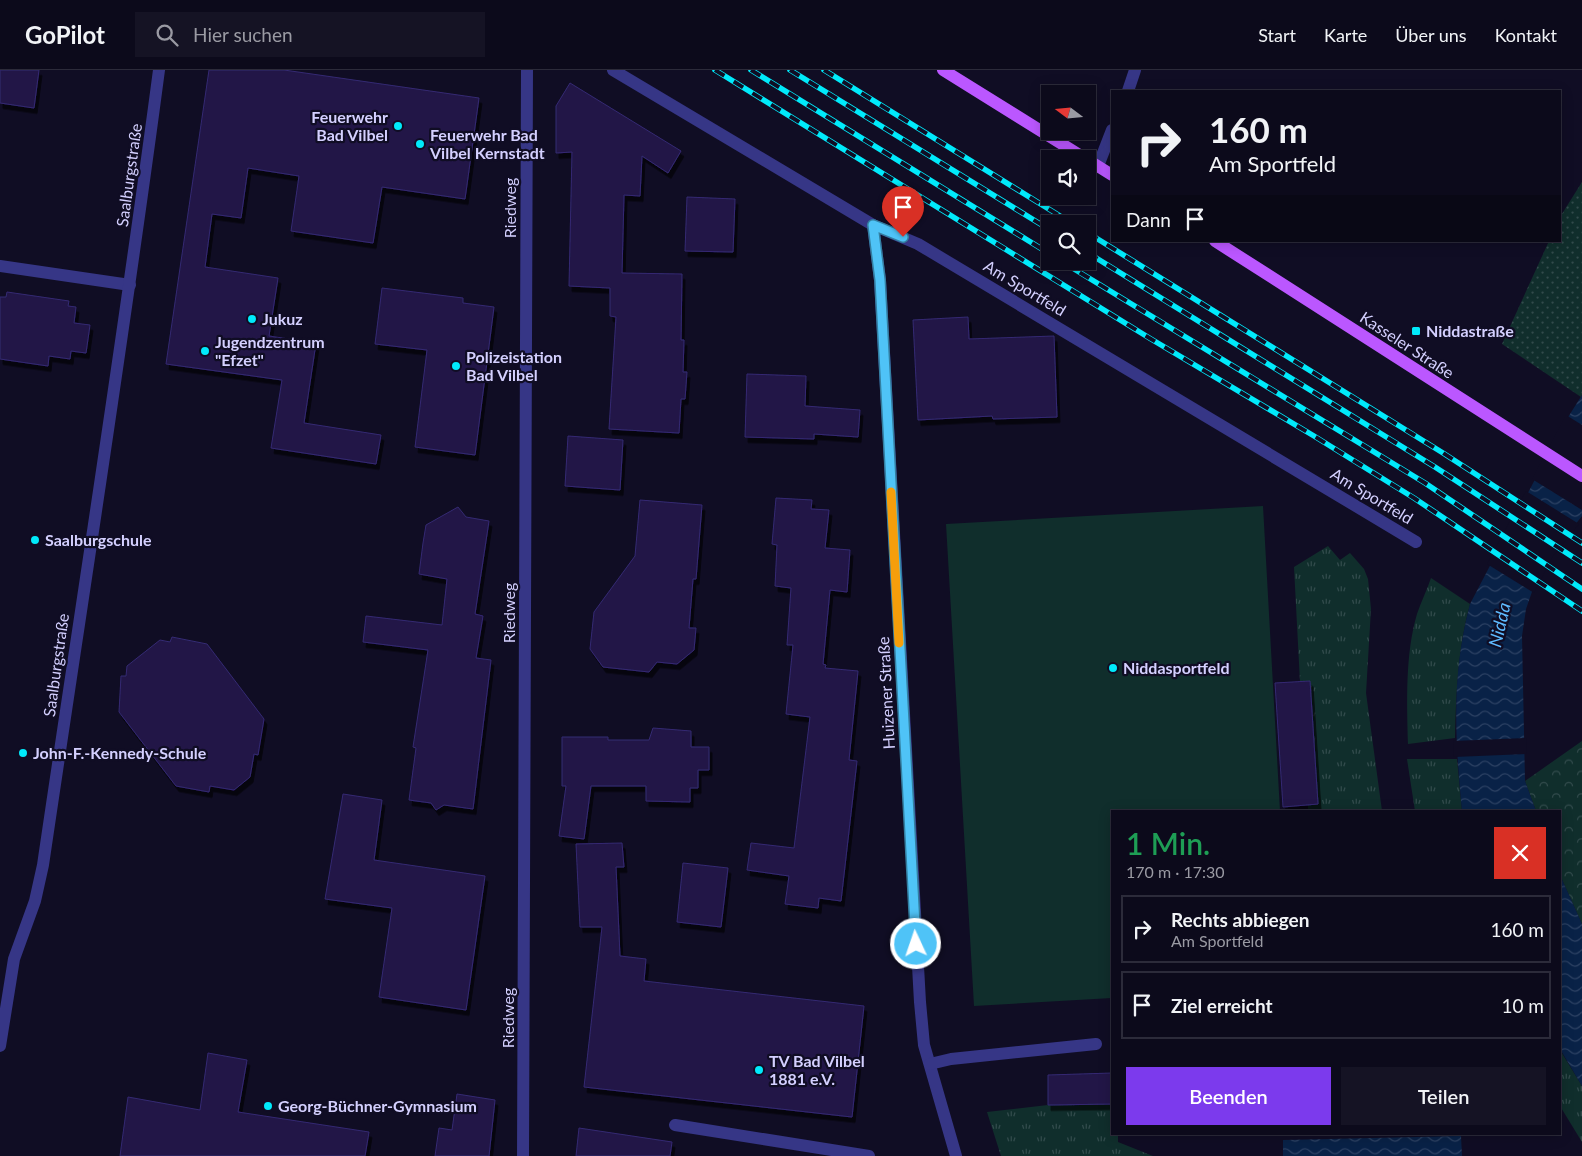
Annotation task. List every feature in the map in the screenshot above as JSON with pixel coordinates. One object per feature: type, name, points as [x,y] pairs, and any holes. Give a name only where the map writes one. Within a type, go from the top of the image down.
[{"type":"main road","points":[[943,70],[1071,150]]},
{"type":"main road","points":[[1096,166],[1111,174]]},
{"type":"main road","name":"Kasseler Straße","points":[[1217,242],[1582,476]]},
{"type":"street","name":"Saalburgstraße","points":[[0,1046],[14,959],[35,901],[43,865],[130,285],[159,70]]},
{"type":"street","name":"Riedweg","points":[[523,1156],[527,70]]},
{"type":"street","name":"Am Sportfeld","points":[[612,70],[873,225],[918,244],[1416,542]]},
{"type":"street","points":[[1128,90],[1135,70]]},
{"type":"street","points":[[1096,153],[1111,131]]},
{"type":"street","name":"Huizener Straße","points":[[873,225],[880,280],[920,1002],[924,1045],[956,1156]]},
{"type":"street","points":[[0,266],[130,285]]},
{"type":"street","points":[[930,1064],[951,1059],[1096,1044]]},
{"type":"street","points":[[675,1125],[869,1156]]},
{"type":"green space","points":[[1582,182],[1581,397],[1502,344],[1549,242],[1561,242],[1561,215]]},
{"type":"green space","name":"Niddasportfeld","points":[[1263,506],[1280,810],[1111,810],[1111,998],[974,1006],[946,524]]},
{"type":"green space","points":[[1328,546],[1340,560],[1350,553],[1364,569],[1368,579],[1371,609],[1366,693],[1382,810],[1308,810],[1308,805],[1318,804],[1310,681],[1300,682],[1294,567]]},
{"type":"green space","points":[[1431,578],[1470,604],[1458,670],[1455,738],[1408,744],[1407,712],[1410,646],[1417,614]]},
{"type":"green space","points":[[1582,741],[1582,924],[1561,877],[1561,810],[1536,810],[1525,781]]},
{"type":"green space","points":[[1407,759],[1457,759],[1462,810],[1415,810]]},
{"type":"green space","points":[[1561,1052],[1582,1086],[1582,1142],[1561,1108]]},
{"type":"green space","points":[[1111,1104],[1111,1135],[1118,1135],[1118,1142],[1153,1156],[1001,1156],[987,1112],[1048,1105]]},
{"type":"water","name":"Nidda","points":[[1582,395],[1582,516],[1551,555],[1534,586],[1526,609],[1522,636],[1525,781],[1536,810],[1462,810],[1456,707],[1460,656],[1470,604],[1565,422]]},
{"type":"water","points":[[1561,877],[1582,924],[1582,1086],[1561,1051]]},
{"type":"water","points":[[1461,1136],[1462,1156],[1283,1156],[1283,1140]]},
{"type":"pier","points":[[1566,415],[1582,425],[1582,510],[1532,479]]},
{"type":"pier","points":[[1526,491],[1579,524],[1553,556],[1534,593],[1487,564]]},
{"type":"pier","points":[[1526,738],[1527,754],[1454,757],[1453,741]]},
{"type":"building","points":[[0,70],[39,70],[34,108],[0,103]]},
{"type":"building","points":[[209,70],[284,70],[479,98],[465,199],[382,187],[373,243],[291,231],[299,176],[248,168],[241,218],[212,214],[205,267],[278,278],[269,336],[316,343],[304,423],[381,435],[376,464],[271,448],[282,380],[166,364]]},
{"type":"building","points":[[570,83],[681,151],[668,173],[642,156],[640,196],[624,195],[622,273],[682,274],[681,340],[684,340],[683,372],[687,372],[685,399],[681,399],[679,433],[609,429],[616,317],[610,316],[610,288],[569,286],[572,152],[556,153],[556,106]]},
{"type":"building","points":[[687,197],[735,199],[733,252],[685,251]]},
{"type":"building","points":[[382,288],[463,298],[463,303],[494,307],[475,455],[415,447],[427,350],[375,344]]},
{"type":"building","points":[[7,292],[69,301],[68,306],[76,307],[74,323],[90,325],[86,353],[71,351],[70,359],[49,356],[48,366],[0,359],[0,297],[6,297]]},
{"type":"building","points":[[968,317],[969,339],[1054,336],[1057,417],[993,419],[992,416],[918,420],[913,320]]},
{"type":"building","points":[[747,374],[806,376],[805,406],[860,410],[858,437],[814,434],[814,439],[745,437]]},
{"type":"building","points":[[568,436],[623,440],[620,490],[565,486]]},
{"type":"building","points":[[776,498],[812,500],[811,509],[829,510],[825,548],[850,550],[847,592],[830,590],[823,664],[826,665],[825,668],[858,671],[849,760],[857,761],[841,901],[819,898],[818,908],[785,904],[789,876],[747,870],[751,843],[794,848],[810,717],[786,714],[793,645],[787,645],[791,588],[775,586],[777,545],[772,544]]},
{"type":"building","points":[[640,500],[702,505],[696,579],[693,579],[689,628],[696,628],[694,650],[677,664],[657,662],[649,672],[603,667],[590,649],[594,612],[635,556]]},
{"type":"building","points":[[458,507],[466,517],[489,521],[475,614],[483,616],[476,658],[491,660],[473,809],[444,805],[436,810],[431,803],[409,800],[416,748],[413,747],[428,650],[363,642],[366,616],[442,625],[447,579],[419,574],[423,543],[426,525]]},
{"type":"building","points":[[172,637],[207,644],[264,719],[258,755],[254,754],[250,777],[234,790],[210,786],[209,792],[176,786],[119,712],[121,676],[126,676],[127,666],[160,640],[170,642]]},
{"type":"building","points":[[1310,681],[1318,804],[1283,807],[1275,683]]},
{"type":"building","points":[[653,728],[691,731],[691,747],[709,747],[709,770],[698,770],[698,788],[690,788],[690,802],[646,801],[646,786],[591,786],[584,839],[559,836],[566,786],[562,786],[562,737],[608,737],[608,740],[649,740]]},
{"type":"building","points":[[343,794],[382,800],[374,860],[485,876],[466,1010],[379,997],[392,908],[325,899]]},
{"type":"building","name":"TV Bad Vilbel 1881 e.V.","points":[[622,843],[624,867],[616,867],[620,956],[646,959],[644,981],[864,1006],[852,1117],[584,1087],[602,927],[580,927],[576,844]]},
{"type":"building","points":[[683,863],[728,868],[721,927],[677,922]]},
{"type":"building","points":[[208,1053],[247,1060],[238,1112],[369,1132],[365,1156],[120,1156],[128,1097],[200,1110]]},
{"type":"building","points":[[1111,1073],[1111,1104],[1048,1105],[1048,1075]]},
{"type":"building","points":[[457,1094],[495,1100],[489,1156],[435,1156],[439,1128],[452,1130]]},
{"type":"building","points":[[579,1128],[672,1142],[670,1156],[576,1156]]},
{"type":"railway","points":[[715,70],[1151,339],[1414,498],[1582,611]]},
{"type":"railway","points":[[751,70],[1041,248]]},
{"type":"railway","points":[[790,70],[1041,224]]},
{"type":"railway","points":[[824,70],[1058,215]]},
{"type":"railway","points":[[1096,238],[1443,453],[1582,543]]},
{"type":"railway","points":[[1096,258],[1435,467],[1582,563]]},
{"type":"railway","points":[[1076,270],[1425,483],[1582,589]]},
{"type":"slow traffic","points":[[891,492],[899,643]]},
{"type":"place","name":"Feuerwehr Bad Vilbel","points":[[398,126]]},
{"type":"place","name":"Feuerwehr Bad Vilbel Kernstadt","points":[[420,144]]},
{"type":"place","name":"Jukuz","points":[[252,319]]},
{"type":"place","name":"Niddastraße","points":[[1416,331]]},
{"type":"place","name":"Jugendzentrum \"Efzet\"","points":[[205,351]]},
{"type":"place","name":"Polizeistation Bad Vilbel","points":[[456,366]]},
{"type":"place","name":"Saalburgschule","points":[[35,540]]},
{"type":"place","name":"Niddasportfeld","points":[[1113,668]]},
{"type":"place","name":"John-F.-Kennedy-Schule","points":[[23,753]]},
{"type":"place","name":"TV Bad Vilbel 1881 e.V.","points":[[759,1070]]},
{"type":"place","name":"Georg-Büchner-Gymnasium","points":[[268,1106]]},
{"type":"route","points":[[903,237],[873,225],[880,280],[916,944]]}]
